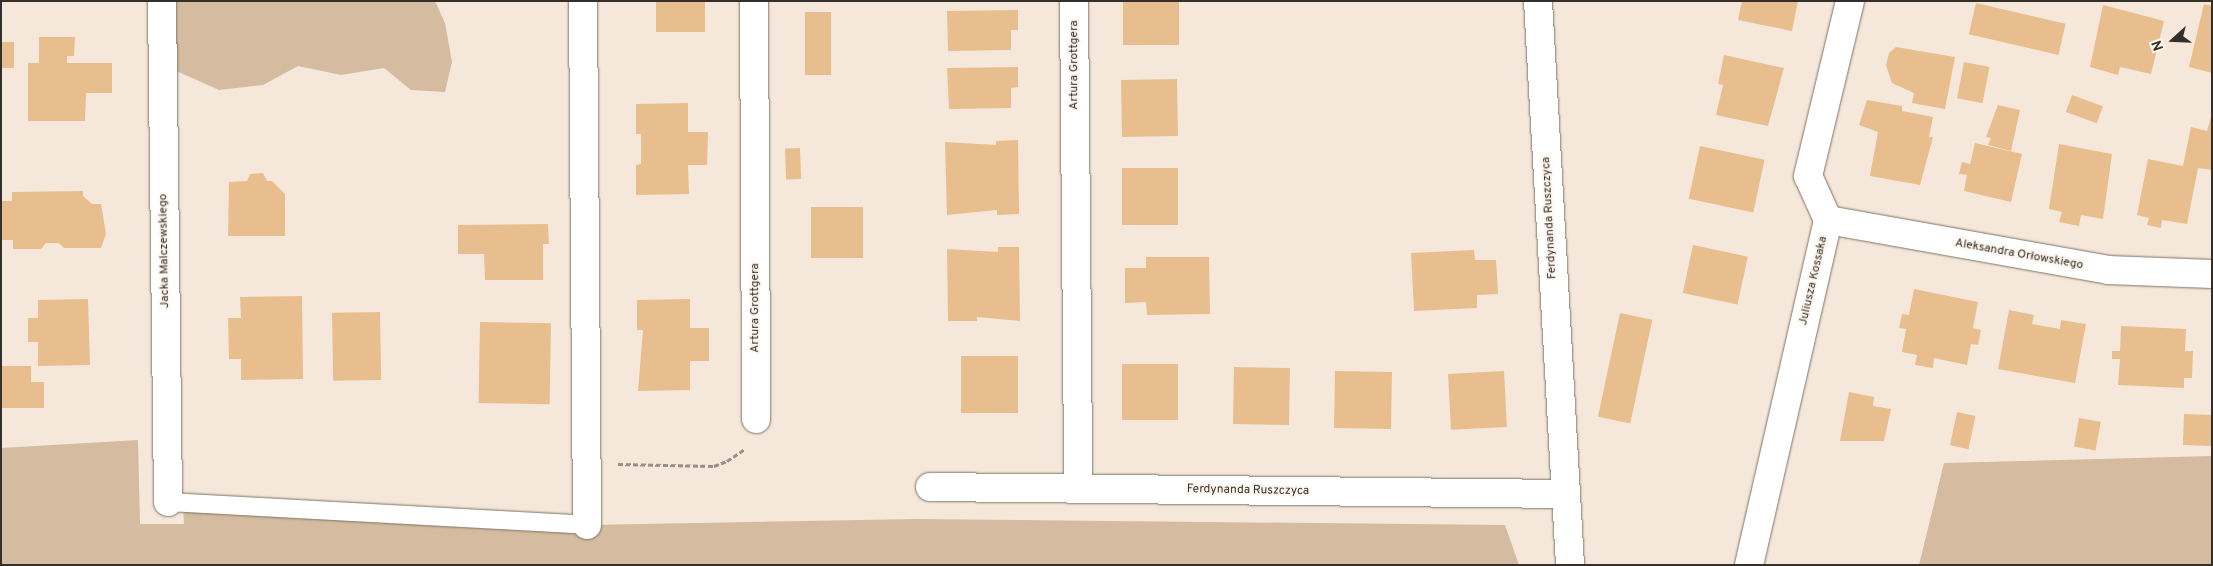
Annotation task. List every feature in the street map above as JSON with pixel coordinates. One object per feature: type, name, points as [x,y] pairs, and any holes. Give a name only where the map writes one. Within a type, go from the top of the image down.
[{"type":"street","name":"Jacka Malczewskiego","points":[[162,1],[168,502]]},
{"type":"street","points":[[583,1],[587,525]]},
{"type":"street","name":"Artura Grottgera","points":[[754,1],[756,419]]},
{"type":"street","name":"Artura Grottgera","points":[[1074,1],[1078,489]]},
{"type":"street","name":"Ferdynanda Ruszczyca","points":[[1538,1],[1570,565]]},
{"type":"street","name":"Juliusza Kossaka","points":[[1749,565],[1828,220],[1808,176],[1850,1]]},
{"type":"street","name":"Aleksandra Orłowskiego","points":[[1828,220],[2108,270],[2212,274]]},
{"type":"street","name":"Ferdynanda Ruszczyca","points":[[930,487],[1566,494]]},
{"type":"lane","points":[[168,502],[587,525]]},
{"type":"path","points":[[587,463],[714,466],[740,455],[749,445],[755,434],[756,419]]},
{"type":"shaded area","points":[[162,1],[435,1],[445,23],[452,62],[445,92],[411,90],[384,68],[341,75],[298,66],[263,85],[219,90],[163,65]]},
{"type":"shaded area","points":[[138,440],[140,524],[184,524],[183,502],[587,525],[916,519],[1505,525],[1519,565],[1,565],[1,448]]},
{"type":"shaded area","points":[[2212,456],[2212,565],[1919,565],[1944,463]]},
{"type":"building","points":[[656,1],[705,1],[705,32],[656,32]]},
{"type":"building","points":[[1123,1],[1179,1],[1179,45],[1123,45]]},
{"type":"building","points":[[1742,1],[1798,1],[1792,31],[1738,20]]},
{"type":"building","points":[[1976,3],[2066,24],[2058,55],[1969,34]]},
{"type":"building","points":[[2204,4],[2212,6],[2212,73],[2189,67]]},
{"type":"building","points":[[2103,5],[2164,21],[2151,74],[2120,67],[2118,75],[2090,67]]},
{"type":"building","points":[[1018,10],[1018,30],[1011,30],[1011,50],[948,51],[947,11]]},
{"type":"building","points":[[805,12],[831,12],[831,75],[805,75]]},
{"type":"building","points":[[39,37],[75,37],[74,56],[67,56],[67,63],[112,63],[112,93],[86,93],[85,121],[28,121],[28,63],[39,63]]},
{"type":"building","points":[[1,42],[14,42],[14,68],[1,68]]},
{"type":"building","points":[[1896,47],[1955,57],[1945,109],[1912,103],[1914,93],[1892,83],[1886,65],[1889,53]]},
{"type":"building","points":[[1724,55],[1784,68],[1768,126],[1716,115],[1723,85],[1718,84]]},
{"type":"building","points":[[1964,62],[1990,67],[1982,103],[1957,98]]},
{"type":"building","points":[[1018,67],[1018,87],[1011,88],[1011,108],[949,109],[947,68]]},
{"type":"building","points":[[1177,79],[1178,136],[1122,137],[1121,80]]},
{"type":"building","points":[[2072,95],[2103,106],[2097,123],[2066,112]]},
{"type":"building","points":[[1867,100],[1902,106],[1902,111],[1933,117],[1929,137],[1933,137],[1920,185],[1870,176],[1878,132],[1859,125]]},
{"type":"building","points":[[688,103],[688,132],[708,132],[707,165],[688,165],[689,194],[636,195],[636,165],[641,164],[641,134],[636,134],[636,104]]},
{"type":"building","points":[[1998,105],[2020,110],[2011,151],[1988,145],[1991,138],[1986,137]]},
{"type":"building","points":[[2212,114],[2212,170],[2198,168],[2187,224],[2162,220],[2161,228],[2147,225],[2149,218],[2137,215],[2148,159],[2183,166],[2191,127],[2207,131]]},
{"type":"building","points":[[1018,140],[1019,214],[997,215],[997,210],[947,215],[945,142],[996,145],[996,141]]},
{"type":"building","points":[[1975,143],[2022,154],[2011,202],[1964,191],[1967,175],[1959,174],[1962,162],[1970,164]]},
{"type":"building","points":[[2059,144],[2112,154],[2103,219],[2081,215],[2079,226],[2059,222],[2062,212],[2049,209]]},
{"type":"building","points":[[1700,146],[1765,160],[1753,213],[1689,199]]},
{"type":"building","points":[[800,148],[801,179],[786,180],[785,149]]},
{"type":"building","points":[[1122,168],[1178,168],[1178,225],[1122,225]]},
{"type":"building","points":[[263,173],[267,181],[272,181],[285,194],[285,236],[228,236],[229,182],[247,181],[250,174]]},
{"type":"building","points":[[83,191],[83,196],[92,204],[101,204],[106,234],[101,248],[64,248],[59,243],[46,243],[41,249],[13,249],[13,240],[1,240],[1,201],[12,201],[12,192]]},
{"type":"building","points":[[811,207],[863,207],[863,258],[811,258]]},
{"type":"building","points":[[548,224],[549,244],[543,244],[543,280],[485,280],[484,254],[458,254],[458,225]]},
{"type":"building","points":[[1693,245],[1748,257],[1738,305],[1683,293]]},
{"type":"building","points":[[998,247],[1019,247],[1020,321],[977,317],[977,321],[948,321],[947,249],[998,252]]},
{"type":"building","points":[[1474,250],[1475,260],[1496,260],[1498,294],[1477,295],[1477,308],[1414,311],[1411,253]]},
{"type":"building","points":[[1146,257],[1209,257],[1210,314],[1147,315],[1146,302],[1125,303],[1125,268],[1146,268]]},
{"type":"building","points":[[1914,289],[1978,302],[1973,328],[1981,330],[1978,345],[1971,344],[1967,365],[1934,358],[1933,368],[1915,365],[1917,355],[1902,352],[1906,329],[1899,328],[1902,314],[1909,315]]},
{"type":"building","points":[[302,296],[303,379],[241,380],[241,359],[229,359],[228,318],[241,318],[240,297]]},
{"type":"building","points":[[88,299],[90,365],[38,366],[38,342],[28,342],[28,318],[38,318],[38,300]]},
{"type":"building","points":[[690,299],[690,328],[709,328],[709,361],[690,361],[690,390],[638,391],[643,330],[637,330],[637,300]]},
{"type":"building","points":[[2009,310],[2034,315],[2032,324],[2060,329],[2061,320],[2086,324],[2075,383],[1998,369]]},
{"type":"building","points":[[380,312],[381,380],[333,381],[332,313]]},
{"type":"building","points":[[1620,313],[1652,320],[1630,424],[1598,417]]},
{"type":"building","points":[[480,322],[551,323],[550,404],[479,403]]},
{"type":"building","points":[[2121,326],[2186,329],[2185,351],[2193,351],[2192,378],[2184,378],[2184,388],[2118,385],[2120,359],[2112,359],[2112,351],[2120,351]]},
{"type":"building","points":[[961,356],[1018,356],[1018,413],[961,413]]},
{"type":"building","points":[[1122,364],[1178,364],[1178,420],[1122,420]]},
{"type":"building","points":[[1,366],[31,366],[31,382],[44,382],[44,408],[1,408]]},
{"type":"building","points":[[1234,367],[1290,368],[1289,425],[1233,424]]},
{"type":"building","points":[[1335,371],[1392,372],[1391,429],[1334,428]]},
{"type":"building","points":[[1504,371],[1507,427],[1451,430],[1448,374]]},
{"type":"building","points":[[1849,392],[1874,397],[1873,406],[1891,409],[1884,441],[1840,441]]},
{"type":"building","points":[[1957,412],[1976,416],[1969,449],[1950,445]]},
{"type":"building","points":[[2184,414],[2212,415],[2211,446],[2183,445]]},
{"type":"building","points":[[2079,418],[2101,422],[2096,450],[2074,447]]}]
